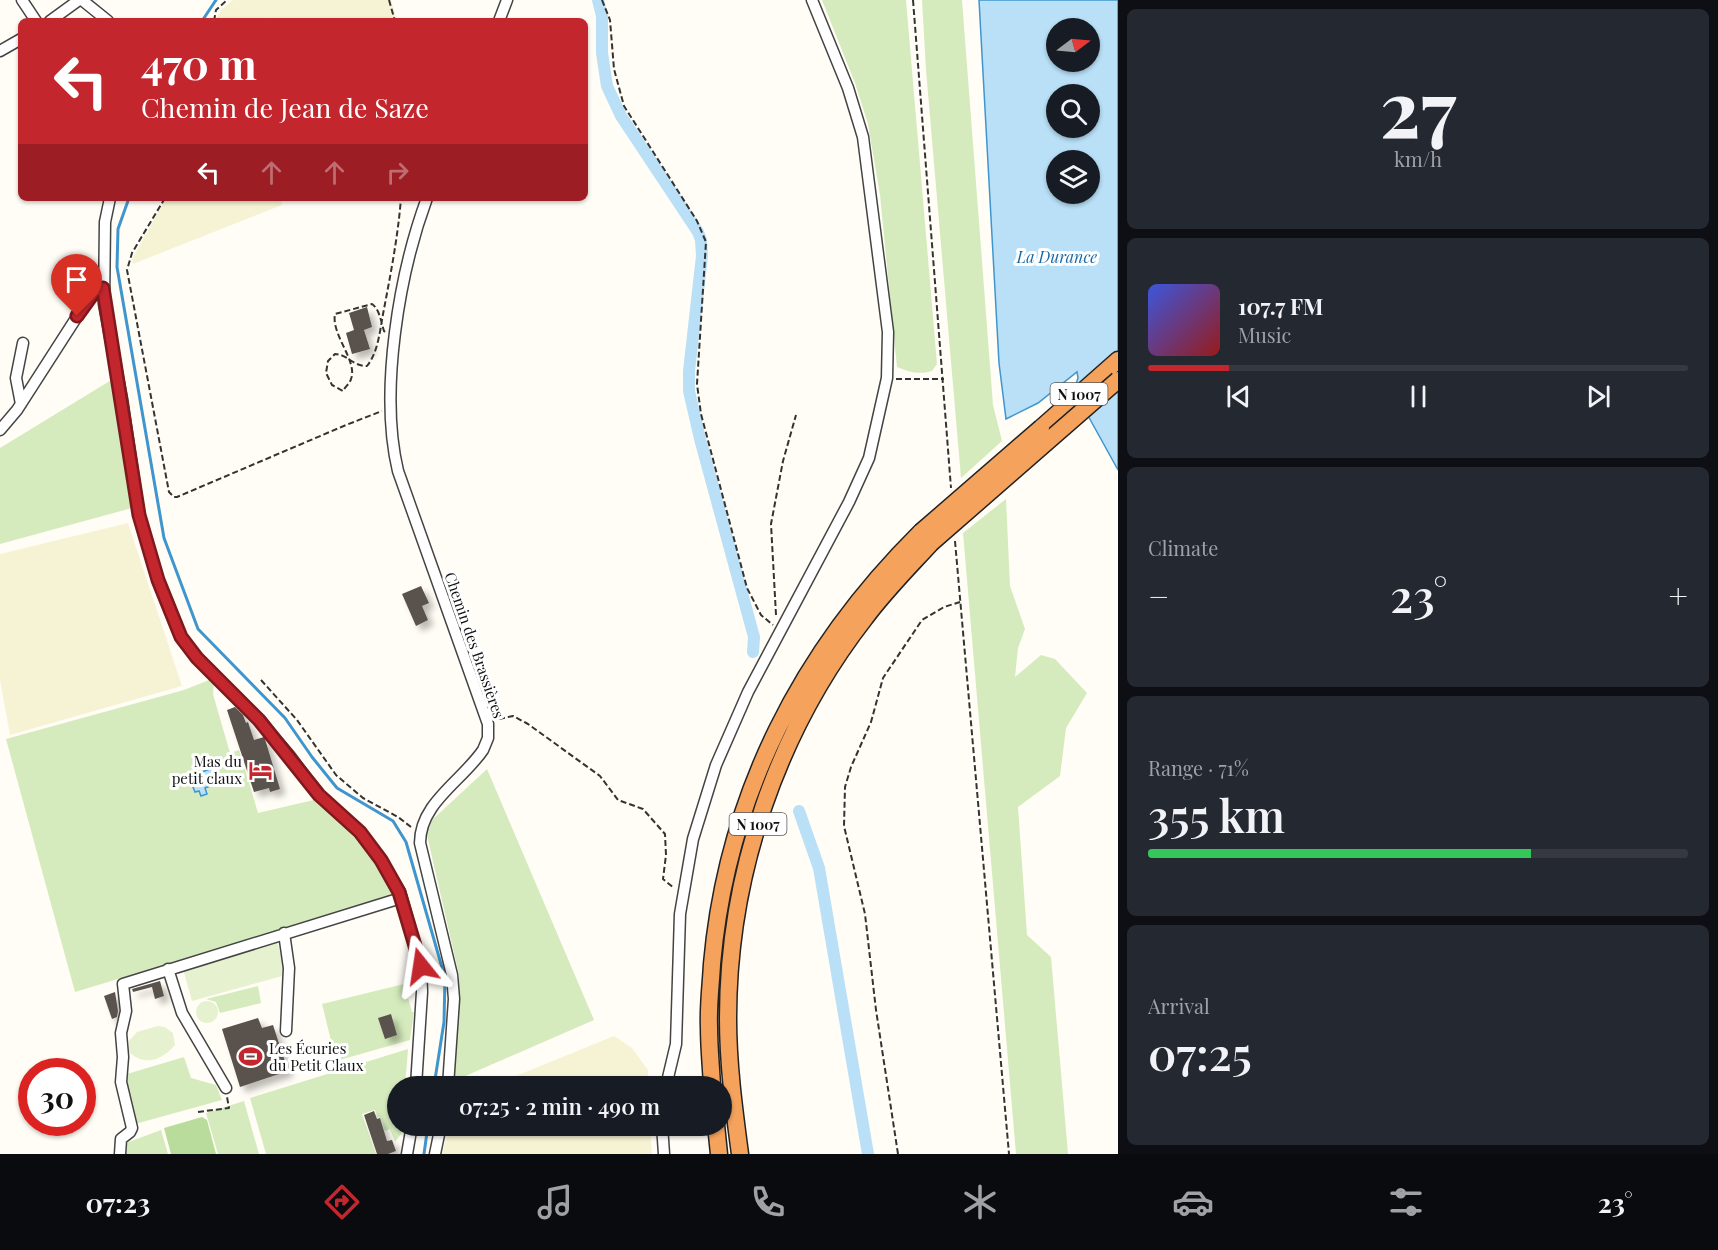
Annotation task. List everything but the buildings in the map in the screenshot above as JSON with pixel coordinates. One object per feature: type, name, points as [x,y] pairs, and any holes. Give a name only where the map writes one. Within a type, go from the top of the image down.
[{"type":"highway","name":"N 1007","points":[[740,1154],[729,1063],[728,1017],[732,948],[741,890],[755,832],[784,753],[803,715],[842,650],[926,537],[1118,360]]},
{"type":"highway","name":"N 1007","points":[[712,1076],[709,1026],[715,935],[725,874],[766,749],[808,672],[829,639],[870,585],[1118,380]]},
{"type":"highway","points":[[717,1136],[719,1154]]},
{"type":"street","points":[[22,0],[34,18]]},
{"type":"street","points":[[54,18],[80,0],[104,18]]},
{"type":"street","points":[[500,18],[507,0]]},
{"type":"street","points":[[668,1076],[676,1044],[680,914],[693,839],[716,765],[748,692],[849,502],[869,458],[887,378],[888,332],[862,136],[848,88],[812,0]]},
{"type":"street","points":[[0,51],[18,41]]},
{"type":"street","points":[[109,201],[105,222],[106,268],[103,288],[139,515],[158,580],[181,637],[197,658],[259,720],[319,795],[360,832],[381,860],[401,898],[421,966],[422,992],[417,1076]]},
{"type":"street","name":"Chemin des Brassières","points":[[420,836],[422,825],[430,810],[483,750],[488,738],[488,724],[398,471],[393,450],[390,408],[393,356],[404,273],[426,201]]},
{"type":"street","points":[[0,430],[21,404],[95,291],[103,288]]},
{"type":"street","points":[[21,404],[16,378],[23,343]]},
{"type":"street","points":[[420,836],[452,975],[454,999],[449,1076]]},
{"type":"street","points":[[120,1154],[121,1139],[132,1128],[121,1082],[123,1057],[121,1033],[126,1011],[123,984],[401,898]]},
{"type":"street","points":[[284,933],[289,968],[286,1031]]},
{"type":"street","points":[[168,969],[182,1013],[226,1088]]},
{"type":"street","points":[[407,1154],[409,1136]]},
{"type":"street","points":[[435,1154],[439,1136]]},
{"type":"street","points":[[663,1136],[664,1154]]},
{"type":"path","points":[[214,18],[216,10],[227,0]]},
{"type":"path","points":[[389,0],[394,18]]},
{"type":"path","points":[[602,0],[610,20],[614,69],[624,106],[698,221],[706,242],[697,384],[701,414],[747,588],[761,615],[781,629]]},
{"type":"path","points":[[887,378],[944,379],[913,0]]},
{"type":"path","points":[[163,201],[132,253],[127,270],[169,492],[174,497],[346,424],[390,408]]},
{"type":"path","points":[[381,323],[377,308],[372,304],[335,314],[334,321],[349,359],[352,368],[351,379],[342,391],[332,385],[326,373],[328,361],[334,354],[342,355],[349,359],[357,366],[367,366],[373,357],[381,323],[398,239],[401,201]]},
{"type":"path","points":[[781,629],[776,614],[771,524],[783,461],[796,415]]},
{"type":"path","points":[[898,1154],[876,1010],[865,914],[844,826],[845,787],[851,767],[871,722],[883,678],[922,620],[944,607],[960,602],[1009,1154]]},
{"type":"path","points":[[261,680],[297,720],[336,775],[363,798],[398,817],[420,836]]},
{"type":"path","points":[[488,724],[513,716],[528,724],[600,776],[618,800],[643,809],[665,834],[666,855],[663,879],[674,888],[684,890]]},
{"type":"path","points":[[198,1112],[229,1108],[226,1088]]},
{"type":"shaded area","points":[[233,0],[391,0],[396,18],[217,18],[221,10]]},
{"type":"shaded area","points":[[164,201],[281,201],[282,205],[133,264],[132,259]]},
{"type":"shaded area","points":[[128,523],[182,686],[10,735],[0,680],[0,554]]},
{"type":"shaded area","points":[[614,1036],[632,1048],[648,1070],[648,1076],[516,1076]]},
{"type":"shaded area","points":[[447,1136],[651,1136],[652,1154],[442,1154]]},
{"type":"green space","points":[[822,0],[906,0],[937,364],[932,371],[914,372],[897,367],[880,195],[868,124],[855,83]]},
{"type":"green space","points":[[922,0],[962,0],[993,405],[1002,441],[961,478],[926,70]]},
{"type":"green space","points":[[113,379],[132,508],[0,544],[0,448]]},
{"type":"green space","points":[[1006,499],[1010,586],[1025,629],[1018,648],[1015,677],[1041,655],[1055,659],[1087,693],[1066,728],[1060,776],[1018,807],[1027,935],[1051,957],[1068,1154],[1016,1154],[963,533]]},
{"type":"green space","points":[[209,680],[214,682],[213,694],[230,753],[239,750],[258,813],[318,799],[357,834],[398,894],[75,992],[6,739],[184,690]]},
{"type":"green space","points":[[487,769],[594,1020],[465,1076],[454,1076],[459,975],[427,835],[432,820]]},
{"type":"green space","points":[[277,941],[286,975],[192,1001],[183,969]]},
{"type":"green space","points":[[404,984],[412,1012],[414,1012],[410,1040],[336,1061],[322,1004]]},
{"type":"green space","points":[[258,986],[261,1003],[220,1013],[216,1002],[206,999]]},
{"type":"green space","points":[[207,1001],[215,1004],[218,1012],[215,1020],[207,1023],[199,1020],[196,1012],[199,1004]]},
{"type":"green space","points":[[158,1026],[165,1027],[173,1033],[175,1045],[165,1055],[147,1060],[135,1057],[129,1052],[129,1041],[137,1032]]},
{"type":"green space","points":[[408,1049],[406,1076],[387,1076],[387,1130],[385,1131],[375,1110],[362,1114],[376,1154],[266,1154],[250,1098]]},
{"type":"green space","points":[[184,1057],[191,1078],[216,1085],[222,1100],[135,1124],[123,1078],[127,1074]]},
{"type":"green space","points":[[244,1101],[259,1154],[218,1154],[206,1113]]},
{"type":"green space","points":[[202,1117],[207,1120],[216,1154],[171,1154],[164,1128]]},
{"type":"green space","points":[[161,1130],[168,1154],[124,1154],[126,1143]]},
{"type":"water","name":"La Durance","points":[[979,0],[1118,0],[1118,470],[1081,403],[1075,387],[1077,372],[1038,403],[1006,419],[999,363]]},
{"type":"water","points":[[215,767],[221,782],[205,788],[207,794],[201,796],[199,791],[195,792],[189,777]]},
{"type":"waterway","points":[[204,18],[216,0]]},
{"type":"waterway","points":[[598,0],[602,16],[602,53],[607,86],[621,116],[698,232],[701,240],[702,256],[689,371],[689,391],[754,637],[753,652]]},
{"type":"waterway","points":[[128,201],[118,229],[117,267],[164,538],[198,629],[285,718],[337,788],[393,821],[406,842],[445,978],[444,1022],[436,1076]]},
{"type":"waterway","points":[[799,811],[819,868],[868,1154]]},
{"type":"waterway","points":[[424,1154],[426,1136]]},
{"type":"place","name":"Mas du petit claux","points":[[260,770]]},
{"type":"place","name":"Les Écuries du Petit Claux","points":[[251,1057]]},
{"type":"route","points":[[77,316],[95,291],[103,288],[139,515],[158,580],[181,637],[197,658],[259,720],[319,795],[360,832],[381,860],[399,892],[421,966]]}]
